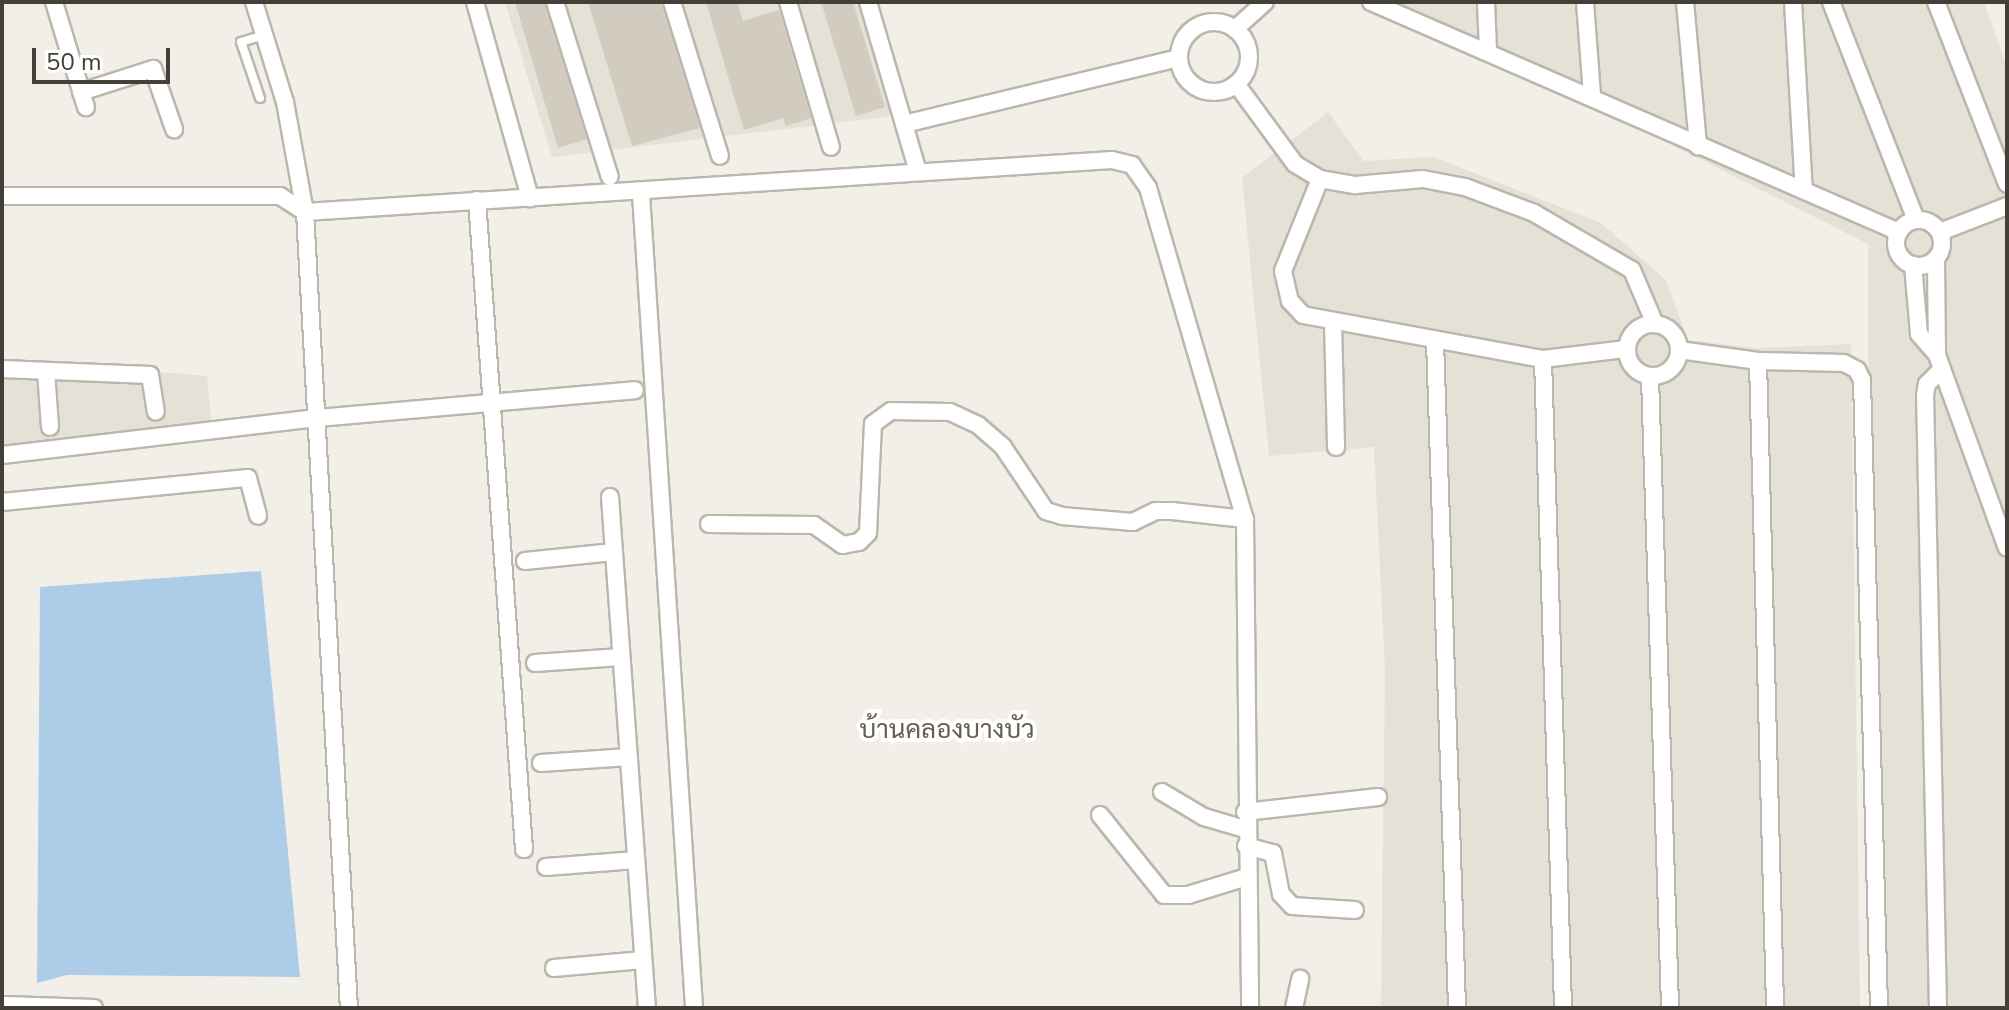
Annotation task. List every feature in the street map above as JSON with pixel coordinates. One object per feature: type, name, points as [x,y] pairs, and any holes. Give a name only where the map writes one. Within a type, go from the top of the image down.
[{"type":"street","points":[[54,2],[84,100],[153,69],[174,129]]},
{"type":"street","points":[[254,2],[285,102],[305,212],[349,1008]]},
{"type":"street","points":[[475,2],[530,198]]},
{"type":"street","points":[[555,2],[610,177]]},
{"type":"street","points":[[672,2],[720,156]]},
{"type":"street","points":[[788,2],[831,147]]},
{"type":"street","points":[[868,2],[918,172]]},
{"type":"street","points":[[1235,29],[1265,2]]},
{"type":"street","points":[[1486,2],[1488,50]]},
{"type":"street","points":[[1585,2],[1592,96]]},
{"type":"street","points":[[1685,2],[1698,146]]},
{"type":"street","points":[[1793,2],[1804,191]]},
{"type":"street","points":[[1831,2],[1916,220]]},
{"type":"street","points":[[1936,2],[2007,184]]},
{"type":"street","points":[[1381,4],[1899,232]]},
{"type":"street","points":[[1235,29],[1203,23],[1185,37],[1178,58],[1186,79],[1204,92],[1237,85]]},
{"type":"street","points":[[1235,29],[1249,57],[1237,85]]},
{"type":"street","points":[[904,124],[1178,58]]},
{"type":"street","points":[[1237,85],[1295,164],[1320,179],[1355,185],[1423,179],[1465,187],[1534,213],[1632,270],[1655,324],[1672,333],[1679,350],[1670,370],[1650,377],[1633,368],[1626,349],[1636,330],[1655,324]]},
{"type":"street","points":[[2,196],[280,196],[305,212],[477,200],[641,194],[1112,160],[1132,165],[1148,188],[1245,519],[1245,812],[1250,1008]]},
{"type":"street","points":[[1320,179],[1283,271],[1290,301],[1303,315],[1543,359],[1626,349]]},
{"type":"street","points":[[641,194],[694,1008]]},
{"type":"street","points":[[477,200],[488,404],[524,849]]},
{"type":"street","points":[[1940,232],[2007,206]]},
{"type":"street","points":[[1899,232],[1916,220],[1930,222],[1940,232],[1942,246],[1936,259],[1939,362],[1927,384],[1925,395],[1938,1008]]},
{"type":"street","points":[[1899,232],[1899,255],[1913,265],[1919,334],[1939,362],[2007,548]]},
{"type":"street","points":[[1913,265],[1936,259]]},
{"type":"street","points":[[1333,322],[1336,447]]},
{"type":"street","points":[[1435,340],[1457,1008]]},
{"type":"street","points":[[1679,350],[1758,361],[1844,363],[1857,370],[1862,380],[1879,1008]]},
{"type":"street","points":[[1543,359],[1563,1008]]},
{"type":"street","points":[[1758,361],[1775,1008]]},
{"type":"street","points":[[2,369],[150,375],[156,412]]},
{"type":"street","points":[[46,371],[50,427]]},
{"type":"street","points":[[1650,377],[1670,1008]]},
{"type":"street","points":[[2,455],[317,418],[635,390]]},
{"type":"street","points":[[709,524],[814,525],[843,545],[859,542],[868,533],[873,424],[891,411],[950,412],[978,425],[1003,447],[1046,511],[1133,522],[1156,511],[1245,519]]},
{"type":"street","points":[[2,502],[248,478],[258,516]]},
{"type":"street","points":[[610,497],[647,1008]]},
{"type":"street","points":[[525,561],[614,552]]},
{"type":"street","points":[[535,663],[621,657]]},
{"type":"street","points":[[541,763],[629,757]]},
{"type":"street","points":[[1162,792],[1273,853],[1281,894],[1292,906],[1355,910]]},
{"type":"street","points":[[1245,812],[1378,797]]},
{"type":"street","points":[[1100,815],[1164,895],[1188,895],[1247,877]]},
{"type":"street","points":[[546,867],[636,860]]},
{"type":"street","points":[[554,968],[643,960]]},
{"type":"street","points":[[1294,1008],[1300,979]]},
{"type":"street","points":[[2,1005],[94,1008]]},
{"type":"lane","points":[[260,98],[241,42],[264,35]]},
{"type":"shaded area","points":[[505,2],[859,2],[893,116],[552,157]]},
{"type":"shaded area","points":[[1389,2],[1984,2],[2007,67],[2007,1008],[1870,1008],[1868,244]]},
{"type":"shaded area","points":[[1328,112],[1364,161],[1434,157],[1601,223],[1666,280],[1688,340],[1758,348],[1851,344],[1860,1008],[1381,1008],[1385,670],[1374,447],[1269,456],[1242,178]]},
{"type":"shaded area","points":[[2,359],[207,376],[212,426],[2,448]]},
{"type":"water","points":[[261,571],[300,977],[67,975],[37,983],[40,587]]},
{"type":"building","points":[[515,2],[544,2],[587,139],[558,148]]},
{"type":"building","points":[[588,2],[661,2],[700,128],[632,146]]},
{"type":"building","points":[[706,2],[737,2],[743,21],[779,10],[811,118],[786,126],[783,118],[744,130]]},
{"type":"building","points":[[821,2],[853,2],[885,107],[856,116]]},
{"type":"district","name":"บ้านคลองบางบัว","points":[[947,730]]}]
